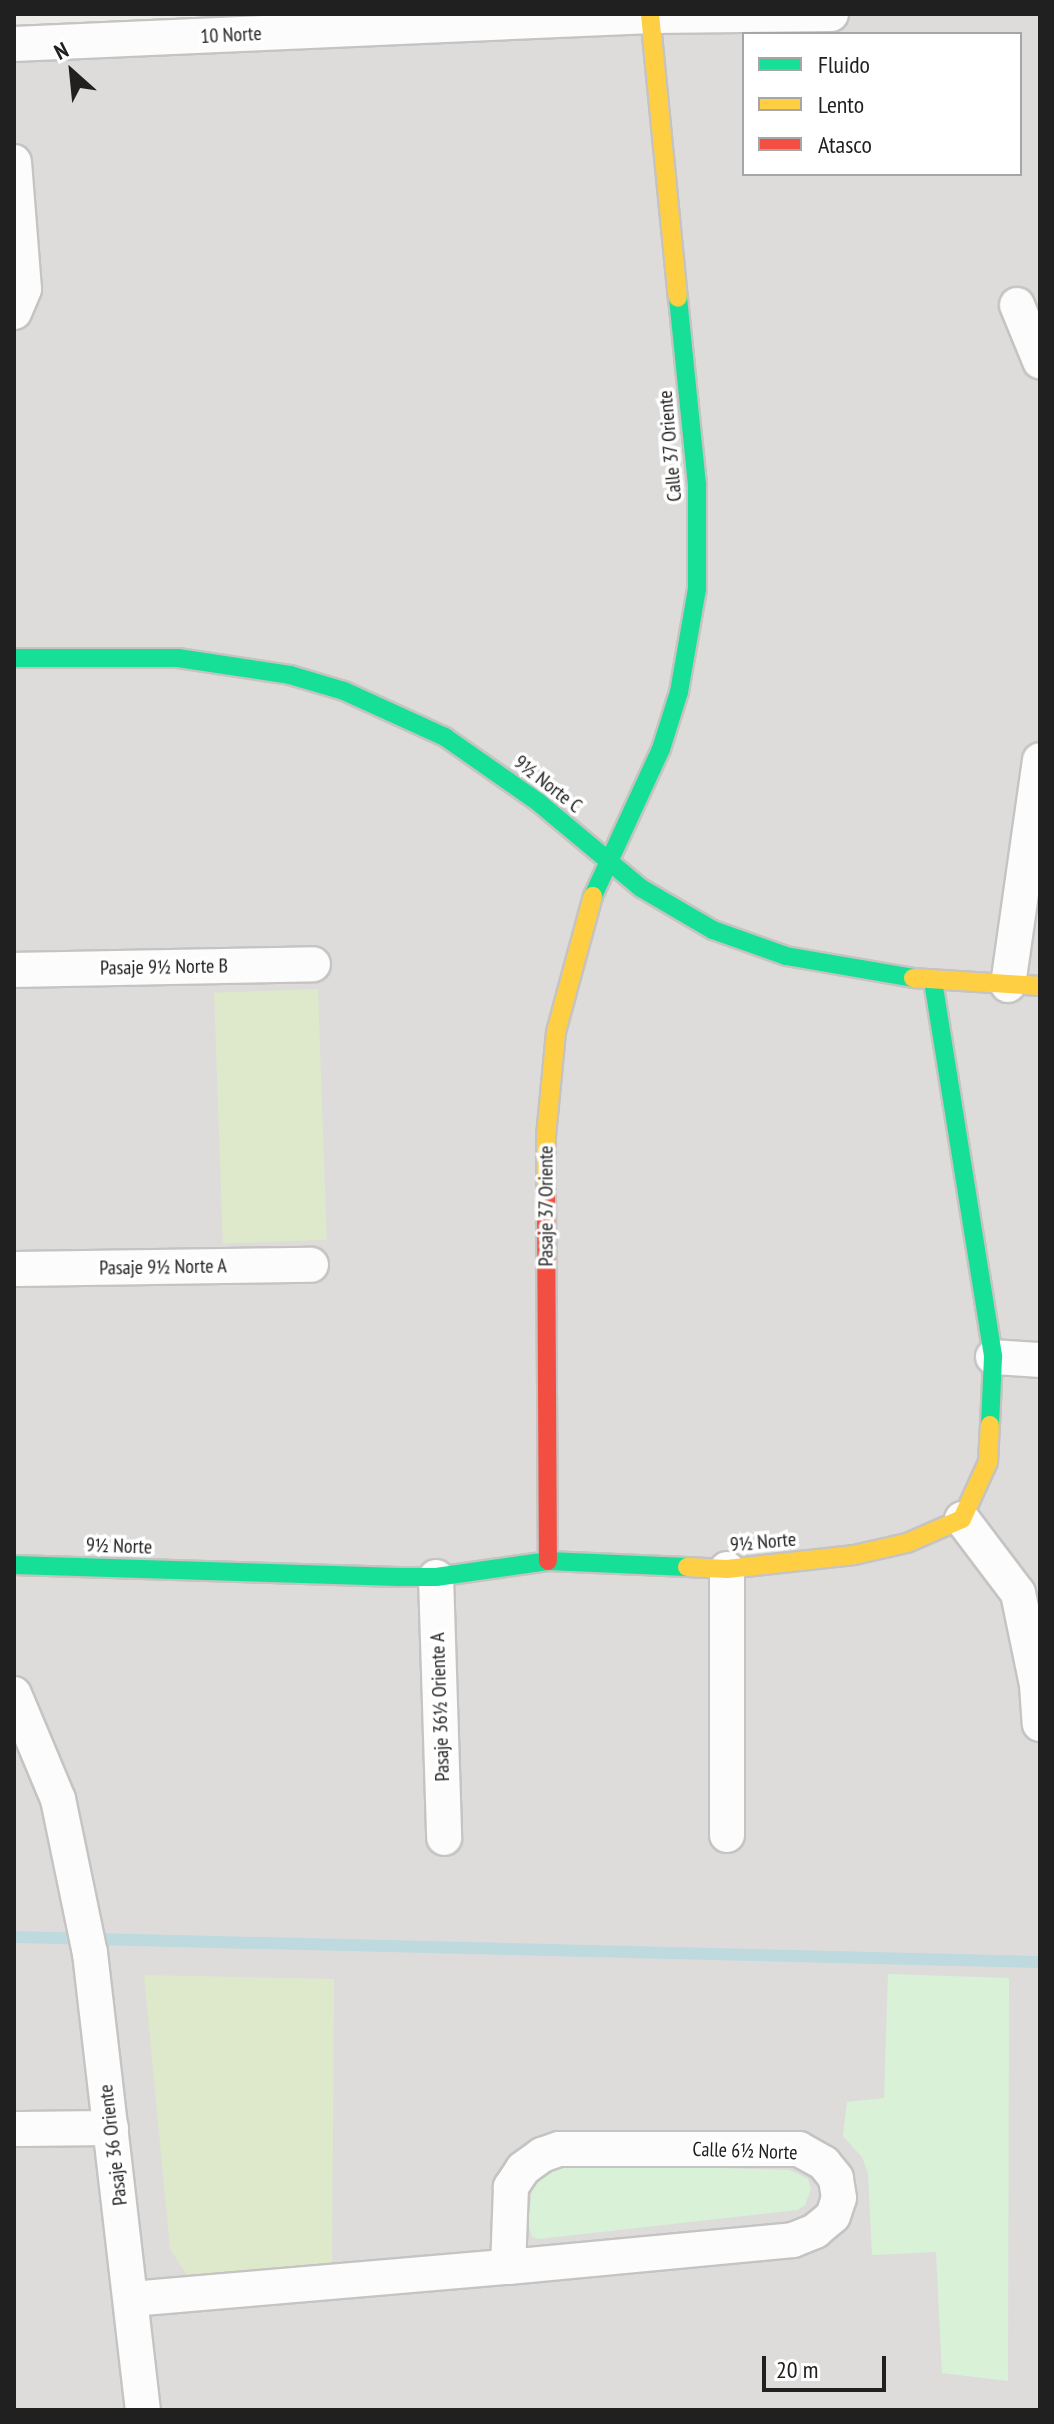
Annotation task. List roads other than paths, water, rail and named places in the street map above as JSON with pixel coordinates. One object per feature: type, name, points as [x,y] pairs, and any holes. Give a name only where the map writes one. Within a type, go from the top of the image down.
[{"type":"street","name":"10 Norte","points":[[14,44],[650,15],[831,14]]},
{"type":"street","name":"Calle 37 Oriente","points":[[607,859],[661,749],[679,692],[697,589],[697,485],[650,15]]},
{"type":"street","points":[[14,162],[24,289],[14,312]]},
{"type":"street","points":[[1017,305],[1040,361]]},
{"type":"street","name":"9½ Norte C","points":[[14,658],[178,658],[290,675],[344,691],[445,737],[526,794],[678,912],[749,945],[822,964],[933,981],[1024,986]]},
{"type":"street","points":[[1024,986],[1040,760]]},
{"type":"street","name":"Pasaje 37 Oriente","points":[[548,1561],[546,1136],[549,1084],[566,982],[607,859]]},
{"type":"street","name":"Pasaje 9½ Norte B","points":[[14,970],[313,964]]},
{"type":"street","points":[[933,981],[993,1357],[988,1462],[962,1519],[1018,1593],[1037,1685],[1040,1724]]},
{"type":"street","name":"Pasaje 9½ Norte A","points":[[14,1269],[311,1265]]},
{"type":"street","points":[[993,1357],[1040,1360]]},
{"type":"street","name":"9½ Norte","points":[[14,1565],[436,1577],[548,1561],[727,1569],[854,1555],[907,1543],[962,1519]]},
{"type":"street","points":[[727,1569],[727,1835]]},
{"type":"street","name":"Pasaje 36½ Oriente A","points":[[436,1577],[444,1838]]},
{"type":"street","name":"Pasaje 36 Oriente","points":[[14,1694],[58,1799],[90,1953],[143,2410]]},
{"type":"street","points":[[14,2129],[111,2128]]},
{"type":"street","name":"Calle 6½ Norte","points":[[131,2299],[508,2267],[793,2240],[815,2231],[833,2216],[839,2198],[836,2178],[824,2163],[799,2149],[559,2149],[542,2155],[523,2169],[511,2187],[508,2267]]},
{"type":"waterway","points":[[14,1937],[1040,1962]]}]
